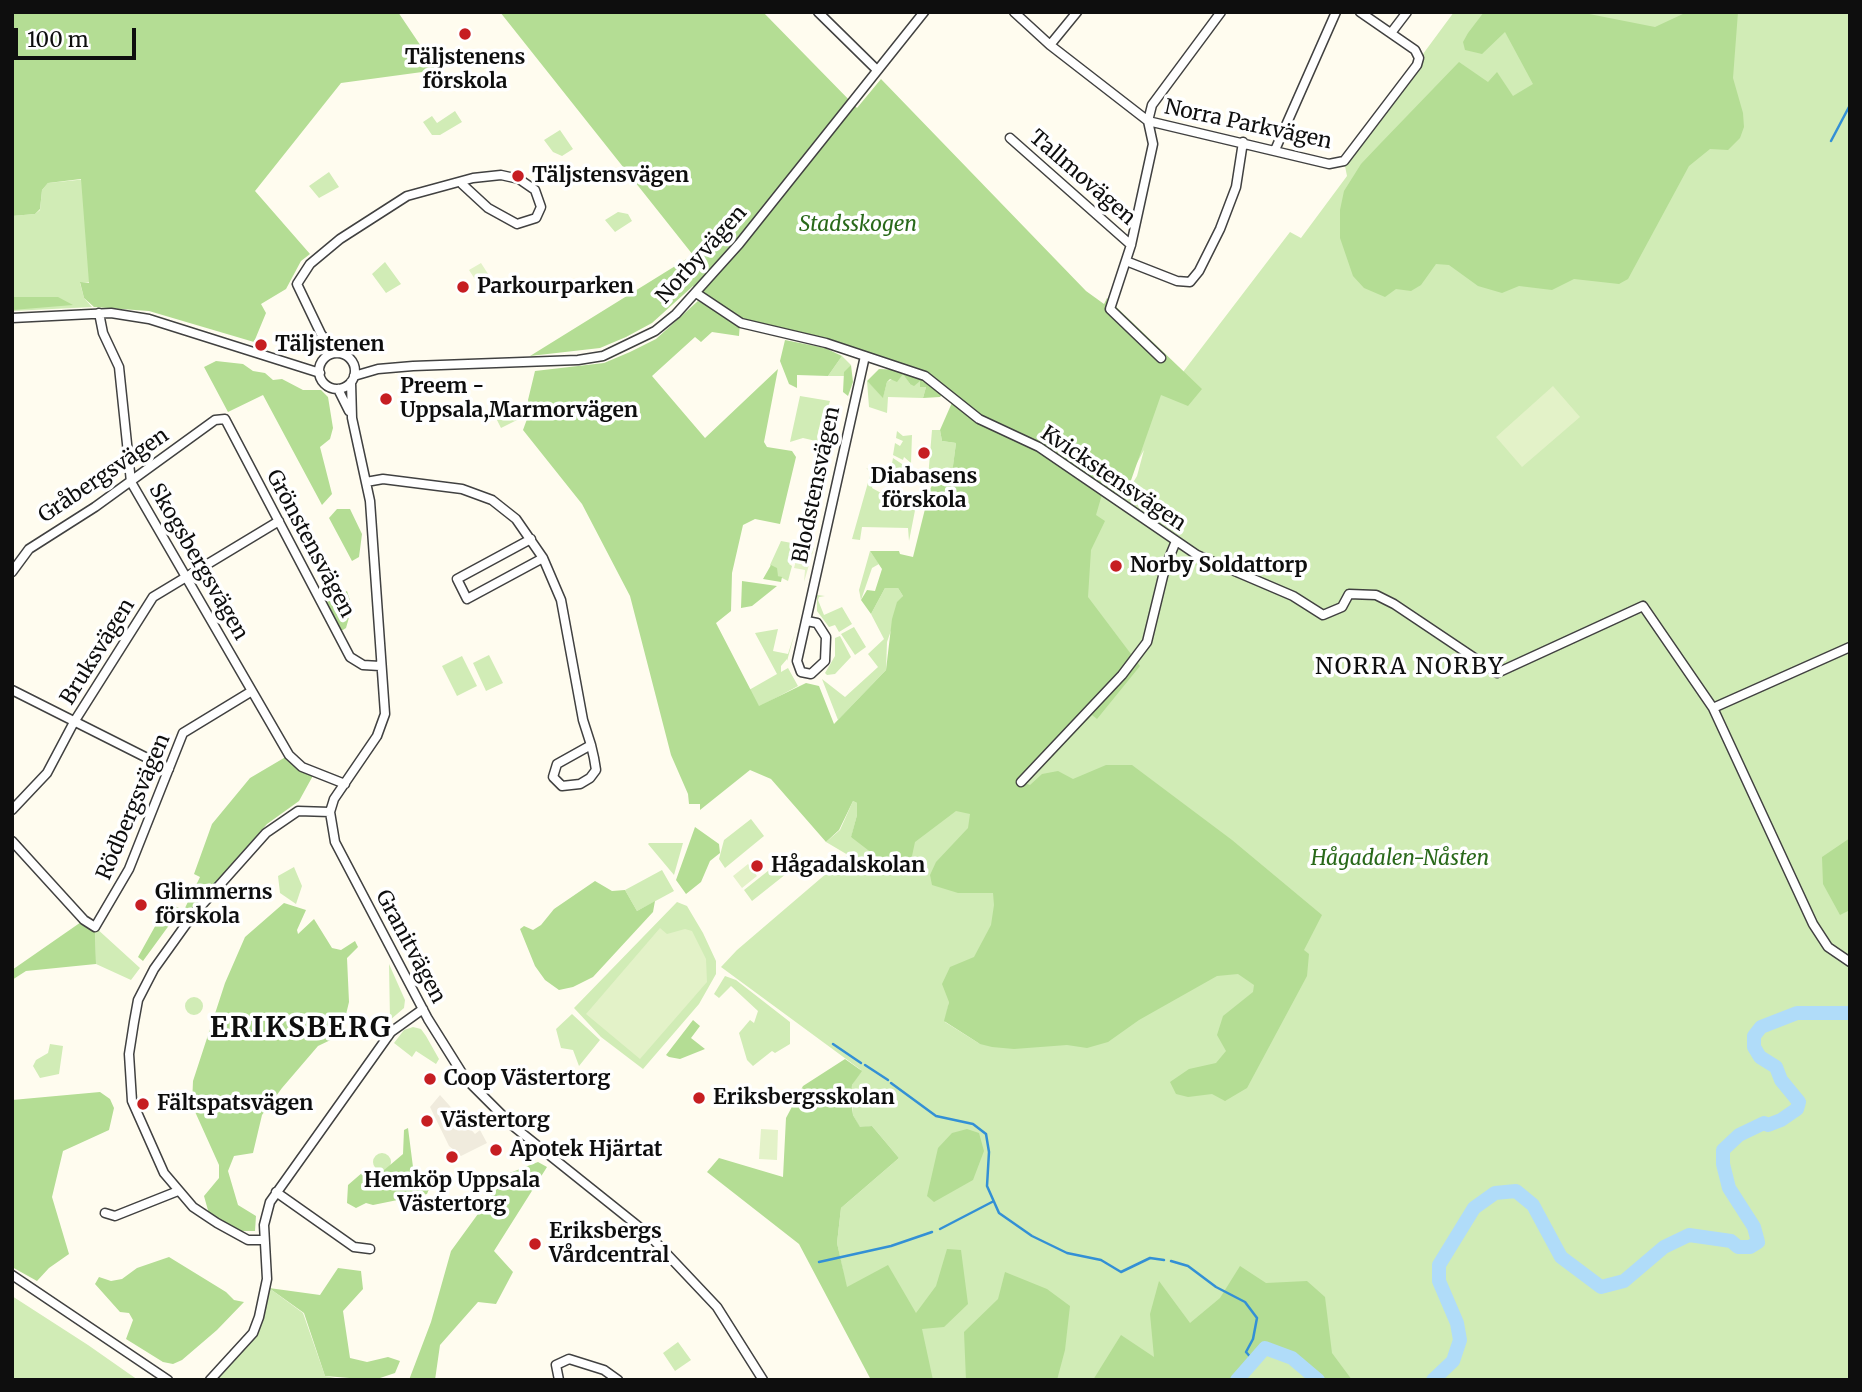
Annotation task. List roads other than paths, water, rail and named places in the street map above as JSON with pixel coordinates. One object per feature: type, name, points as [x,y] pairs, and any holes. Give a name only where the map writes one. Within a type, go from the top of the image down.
[{"type":"street","points":[[818,12],[877,70]]},
{"type":"street","name":"Norbyvägen","points":[[354,365],[378,369],[533,364],[603,356],[655,331],[696,293],[924,12]]},
{"type":"street","name":"Norra Parkvägen","points":[[1014,12],[1050,45],[1148,121],[1329,164],[1344,161],[1417,65],[1419,58],[1415,50],[1391,33]]},
{"type":"street","points":[[1050,45],[1077,12]]},
{"type":"street","points":[[1161,358],[1110,309],[1131,245],[1153,144],[1148,121],[1152,105],[1221,12]]},
{"type":"street","points":[[1275,150],[1336,12]]},
{"type":"street","points":[[1360,12],[1391,33],[1407,12]]},
{"type":"street","name":"Tallmovägen","points":[[1010,138],[1131,245]]},
{"type":"street","points":[[1126,261],[1177,281],[1190,282],[1199,271],[1220,229],[1236,187],[1243,142]]},
{"type":"street","points":[[320,373],[328,357],[321,334],[298,284],[310,264],[340,239],[402,198],[444,185],[462,184],[473,178],[501,175],[519,179],[535,190],[541,207],[536,218],[517,224],[488,208],[462,184]]},
{"type":"street","name":"Kvickstensvägen","points":[[696,293],[741,323],[826,343],[925,376],[979,419],[1039,447],[1209,561],[1293,596],[1323,615],[1342,607],[1349,594],[1376,595],[1394,604],[1497,673],[1643,606],[1713,708]]},
{"type":"street","points":[[12,318],[99,313],[149,318],[293,362],[320,373],[327,386],[338,389],[353,379]]},
{"type":"street","name":"Skogsbergsvägen","points":[[99,313],[103,333],[118,368],[131,482],[289,755],[302,767],[345,784]]},
{"type":"street","points":[[293,362],[345,355],[354,365],[352,418]]},
{"type":"street","name":"Blodstensvägen","points":[[807,621],[822,628],[827,648],[822,666],[811,674],[801,671],[797,661],[842,448],[865,356]]},
{"type":"street","name":"Norbyvägen","points":[[353,379],[378,369]]},
{"type":"street","points":[[263,1240],[248,1240],[217,1223],[178,1191],[153,1152],[132,1101],[129,1054],[138,1000],[154,969],[192,916],[266,834],[298,811],[330,812],[377,736],[385,714],[366,482],[352,418],[338,389]]},
{"type":"street","name":"Gråbergsvägen","points":[[12,572],[29,548],[131,482],[215,420],[225,419]]},
{"type":"street","name":"Grönstensvägen","points":[[225,419],[350,657],[363,665],[380,666]]},
{"type":"street","points":[[366,482],[383,479],[477,494],[504,509],[531,539],[543,558],[567,620],[583,720],[590,745],[596,770],[580,784],[562,786],[553,777],[553,769],[558,762],[590,745]]},
{"type":"street","name":"Bruksvägen","points":[[12,810],[47,773],[74,722],[153,597],[279,521]]},
{"type":"street","points":[[531,539],[457,579],[467,599],[543,558]]},
{"type":"street","points":[[1021,782],[1135,660],[1147,642],[1165,568],[1176,541]]},
{"type":"street","points":[[1850,647],[1713,708],[1813,924],[1828,947],[1850,962]]},
{"type":"street","points":[[12,691],[169,769]]},
{"type":"street","name":"Rödbergsvägen","points":[[12,841],[84,920],[95,927],[129,869],[183,733],[252,691]]},
{"type":"street","name":"Granitvägen","points":[[330,812],[335,842],[423,1009],[438,1037],[479,1094],[513,1126],[648,1234],[717,1307],[763,1380]]},
{"type":"street","points":[[210,1380],[253,1333],[259,1317],[267,1279],[263,1240],[266,1212],[276,1192],[391,1032],[423,1009]]},
{"type":"street","points":[[105,1213],[115,1216],[178,1191]]},
{"type":"street","points":[[276,1192],[354,1247],[370,1250]]},
{"type":"street","points":[[12,1275],[168,1380]]},
{"type":"street","points":[[559,1380],[556,1366],[569,1359],[604,1370],[618,1380]]},
{"type":"waterway","points":[[1831,141],[1850,105]]},
{"type":"waterway","points":[[1433,1380],[1453,1361],[1460,1340],[1457,1323],[1439,1281],[1439,1265],[1474,1208],[1495,1193],[1516,1191],[1533,1205],[1561,1257],[1601,1287],[1624,1281],[1664,1247],[1689,1235],[1731,1241],[1738,1247],[1750,1247],[1758,1242],[1754,1227],[1729,1188],[1723,1164],[1723,1150],[1739,1135],[1764,1123],[1768,1125],[1781,1120],[1797,1109],[1799,1102],[1781,1080],[1776,1067],[1760,1057],[1754,1047],[1754,1036],[1761,1027],[1797,1013],[1850,1013]]},
{"type":"waterway","points":[[833,1044],[861,1063]]},
{"type":"waterway","points":[[865,1065],[888,1080]]},
{"type":"waterway","points":[[891,1083],[936,1116],[973,1124],[986,1134],[989,1152],[987,1186],[999,1213],[1032,1236],[1067,1253],[1101,1260],[1121,1272],[1150,1258],[1164,1260]]},
{"type":"waterway","points":[[940,1229],[992,1202]]},
{"type":"waterway","points":[[819,1262],[891,1246],[932,1232]]},
{"type":"waterway","points":[[1171,1261],[1188,1266],[1216,1287],[1245,1302],[1257,1318],[1253,1339],[1246,1352],[1253,1360]]},
{"type":"waterway","points":[[1237,1380],[1265,1348],[1292,1358],[1318,1380]]},
{"type":"place","name":"Täljstenens förskola","points":[[465,34]]},
{"type":"place","name":"Täljstensvägen","points":[[518,176]]},
{"type":"place","name":"Parkourparken","points":[[463,287]]},
{"type":"place","name":"Täljstenen","points":[[261,345]]},
{"type":"place","name":"Preem - Uppsala,Marmorvägen","points":[[386,399]]},
{"type":"place","name":"Diabasens förskola","points":[[924,453]]},
{"type":"place","name":"Norby Soldattorp","points":[[1116,566]]},
{"type":"place","name":"Hågadalskolan","points":[[757,866]]},
{"type":"place","name":"Glimmerns förskola","points":[[141,905]]},
{"type":"place","name":"Coop Västertorg","points":[[430,1079]]},
{"type":"place","name":"Eriksbergsskolan","points":[[699,1098]]},
{"type":"place","name":"Fältspatsvägen","points":[[143,1104]]},
{"type":"place","name":"Västertorg","points":[[427,1121]]},
{"type":"place","name":"Apotek Hjärtat","points":[[496,1150]]},
{"type":"place","name":"Hemköp Uppsala Västertorg","points":[[452,1157]]},
{"type":"place","name":"Eriksbergs Vårdcentral","points":[[535,1244]]},
{"type":"district","name":"NORRA NORBY","points":[[1410,667]]},
{"type":"district","name":"ERIKSBERG","points":[[301,1029]]},
{"type":"park label","name":"Stadsskogen","points":[[858,225]]},
{"type":"park label","name":"Hågadalen-Nåsten","points":[[1400,859]]}]
